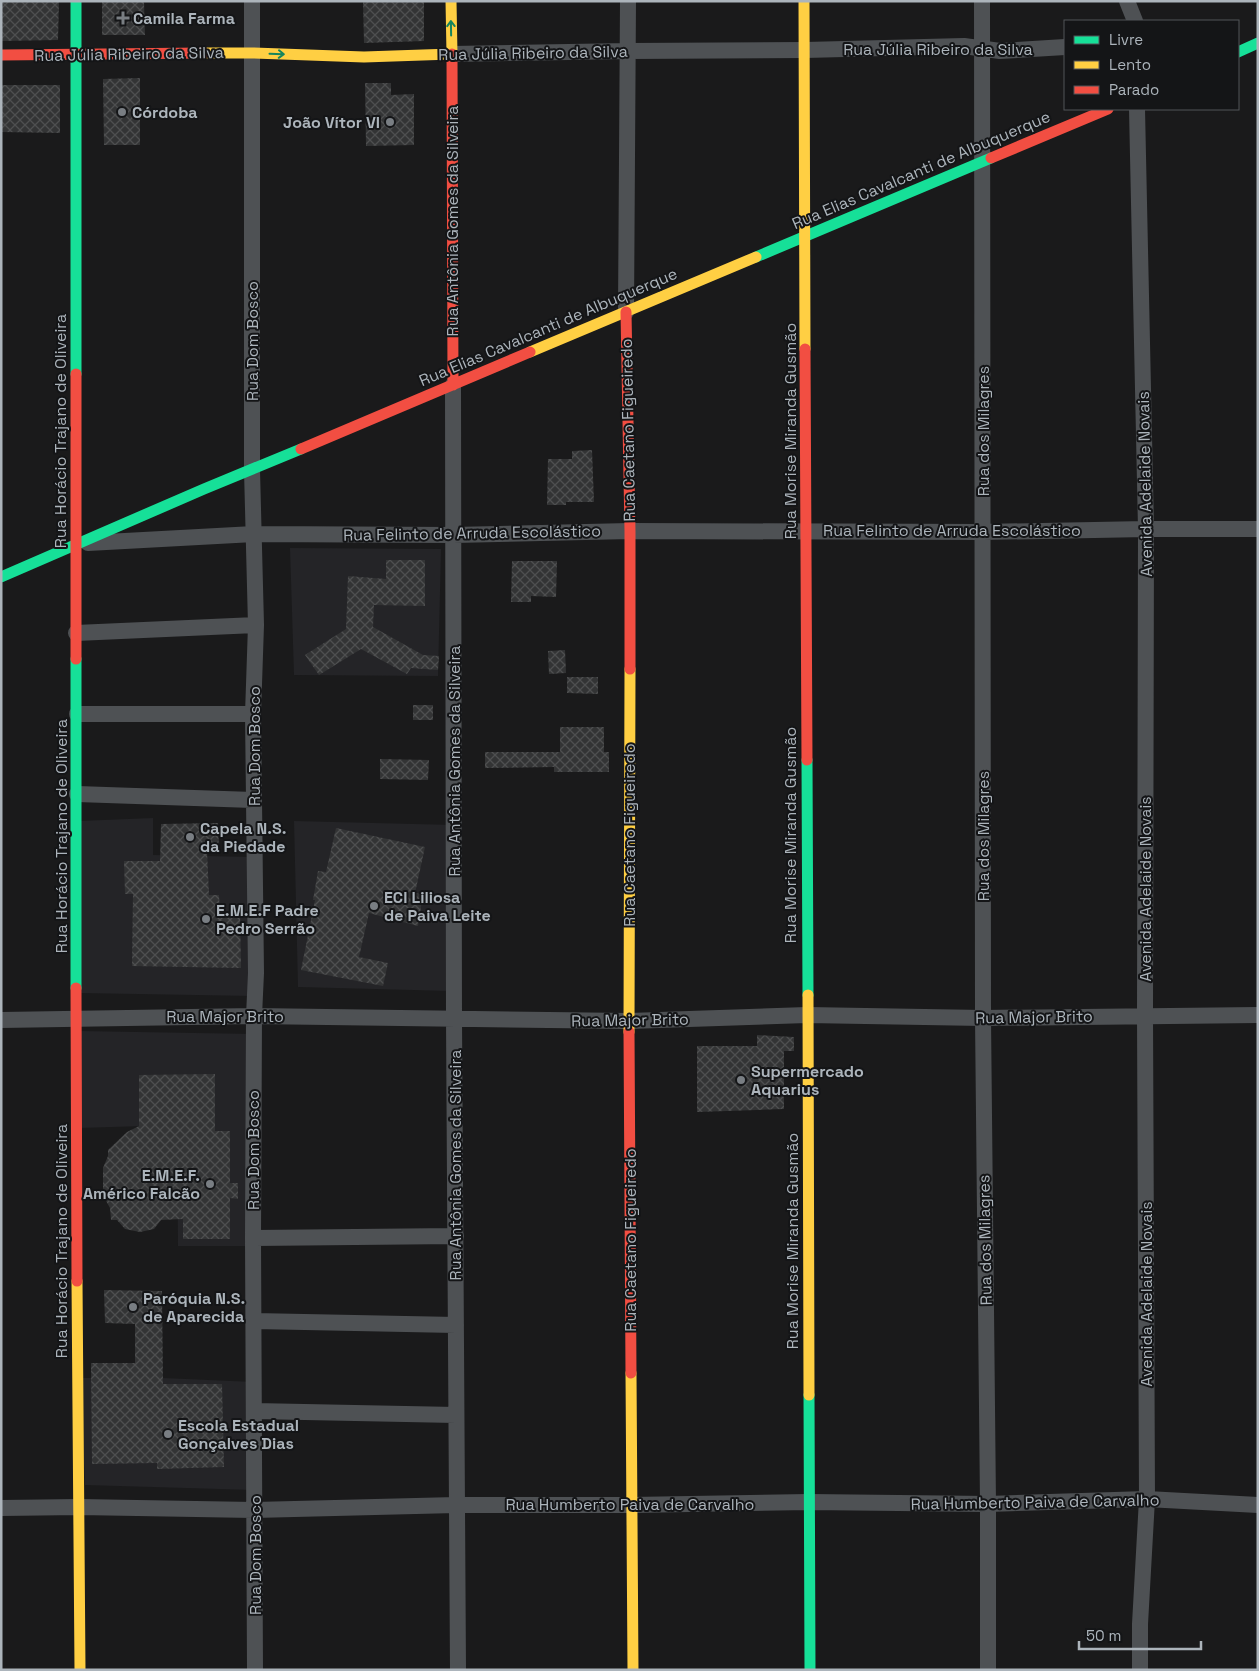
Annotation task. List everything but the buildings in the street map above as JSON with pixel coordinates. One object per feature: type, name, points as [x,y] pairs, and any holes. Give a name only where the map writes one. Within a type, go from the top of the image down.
[{"type":"street","name":"Rua Horácio Trajano de Oliveira","points":[[76,1],[78,1018],[76,1129],[80,1670]]},
{"type":"street","name":"Rua Dom Bosco","points":[[252,1],[252,470],[256,625],[253,714],[256,972],[254,1016],[253,1238],[255,1670]]},
{"type":"street","name":"Rua Antônia Gomes da Silveira","points":[[451,1],[458,1670]]},
{"type":"street","name":"Rua Caetano Figueiredo","points":[[628,1],[626,312],[630,531],[629,1021],[633,1670]]},
{"type":"street","name":"Rua Morise Miranda Gusmão","points":[[804,1],[810,1670]]},
{"type":"street","name":"Rua dos Milagres","points":[[982,1],[983,1018],[988,1670]]},
{"type":"street","points":[[1127,1],[1135,20]]},
{"type":"street","points":[[1239,52],[1258,43]]},
{"type":"street","name":"Rua Júlia Ribeiro da Silva","points":[[1,55],[252,53],[364,57],[629,50],[805,50],[964,46],[1000,51],[1064,47]]},
{"type":"street","name":"Rua Elias Cavalcanti de Albuquerque","points":[[1,577],[204,488],[252,470],[1106,110]]},
{"type":"street","name":"Avenida Adelaide Novais","points":[[1137,110],[1146,529],[1145,1016],[1147,1499],[1140,1624],[1140,1670]]},
{"type":"street","name":"Rua Felinto de Arruda Escolástico","points":[[76,544],[254,534],[453,535],[630,531],[807,530],[983,532],[1258,529]]},
{"type":"street","points":[[76,632],[256,625]]},
{"type":"street","points":[[77,714],[253,714]]},
{"type":"street","points":[[77,794],[253,800]]},
{"type":"street","name":"Rua Major Brito","points":[[1,1020],[254,1016],[629,1021],[807,1015],[983,1018],[1258,1015]]},
{"type":"street","points":[[253,1238],[456,1236]]},
{"type":"street","points":[[253,1321],[456,1325]]},
{"type":"street","points":[[254,1411],[456,1415]]},
{"type":"street","name":"Rua Humberto Paiva de Carvalho","points":[[1,1508],[80,1507],[254,1510],[456,1505],[809,1502],[988,1504],[1147,1499],[1258,1505]]},
{"type":"shaded area","points":[[290,548],[441,549],[438,676],[294,675]]},
{"type":"shaded area","points":[[153,818],[153,855],[254,857],[254,996],[79,993],[79,821]]},
{"type":"shaded area","name":"ECI Liliosa de Paiva Leite","points":[[294,821],[454,825],[451,991],[298,987]]},
{"type":"shaded area","points":[[79,1031],[254,1034],[253,1246],[178,1246],[177,1125],[79,1128]]},
{"type":"shaded area","name":"Escola Estadual Gonçalves Dias","points":[[80,1378],[163,1378],[254,1382],[254,1490],[85,1485]]},
{"type":"traffic: fast","points":[[76,1],[76,374]]},
{"type":"traffic: fast","points":[[1239,52],[1258,43]]},
{"type":"traffic: fast","points":[[756,257],[991,158]]},
{"type":"traffic: fast","points":[[1,577],[301,449]]},
{"type":"traffic: fast","points":[[76,659],[76,988]]},
{"type":"traffic: fast","points":[[807,760],[808,995]]},
{"type":"traffic: fast","points":[[809,1395],[810,1670]]},
{"type":"traffic: slow","points":[[204,53],[364,57],[452,54],[451,1]]},
{"type":"traffic: slow","points":[[804,1],[805,349]]},
{"type":"traffic: slow","points":[[530,352],[756,257]]},
{"type":"traffic: slow","points":[[629,1032],[630,669]]},
{"type":"traffic: slow","points":[[808,995],[809,1395]]},
{"type":"traffic: slow","points":[[77,1281],[80,1670]]},
{"type":"traffic: slow","points":[[631,1373],[633,1670]]},
{"type":"traffic: jam","points":[[1,55],[204,53]]},
{"type":"traffic: jam","points":[[452,54],[453,385]]},
{"type":"traffic: jam","points":[[991,158],[1106,110]]},
{"type":"traffic: jam","points":[[626,312],[630,531],[630,669]]},
{"type":"traffic: jam","points":[[805,349],[807,760]]},
{"type":"traffic: jam","points":[[301,449],[530,352]]},
{"type":"traffic: jam","points":[[76,374],[76,659]]},
{"type":"traffic: jam","points":[[76,988],[77,1281]]},
{"type":"traffic: jam","points":[[629,1032],[631,1373]]},
{"type":"place","name":"Camila Farma","points":[[123,18]]},
{"type":"place","name":"Córdoba","points":[[122,112]]},
{"type":"place","name":"João Vítor VI","points":[[390,122]]},
{"type":"place","name":"Capela N.S. da Piedade","points":[[190,837]]},
{"type":"place","name":"ECI Liliosa de Paiva Leite","points":[[374,906]]},
{"type":"place","name":"E.M.E.F Padre Pedro Serrão","points":[[206,919]]},
{"type":"place","name":"Supermercado Aquarius","points":[[741,1080]]},
{"type":"place","name":"E.M.E.F. Américo Falcão","points":[[210,1184]]},
{"type":"place","name":"Paróquia N.S. de Aparecida","points":[[133,1307]]},
{"type":"place","name":"Escola Estadual Gonçalves Dias","points":[[168,1434]]}]
